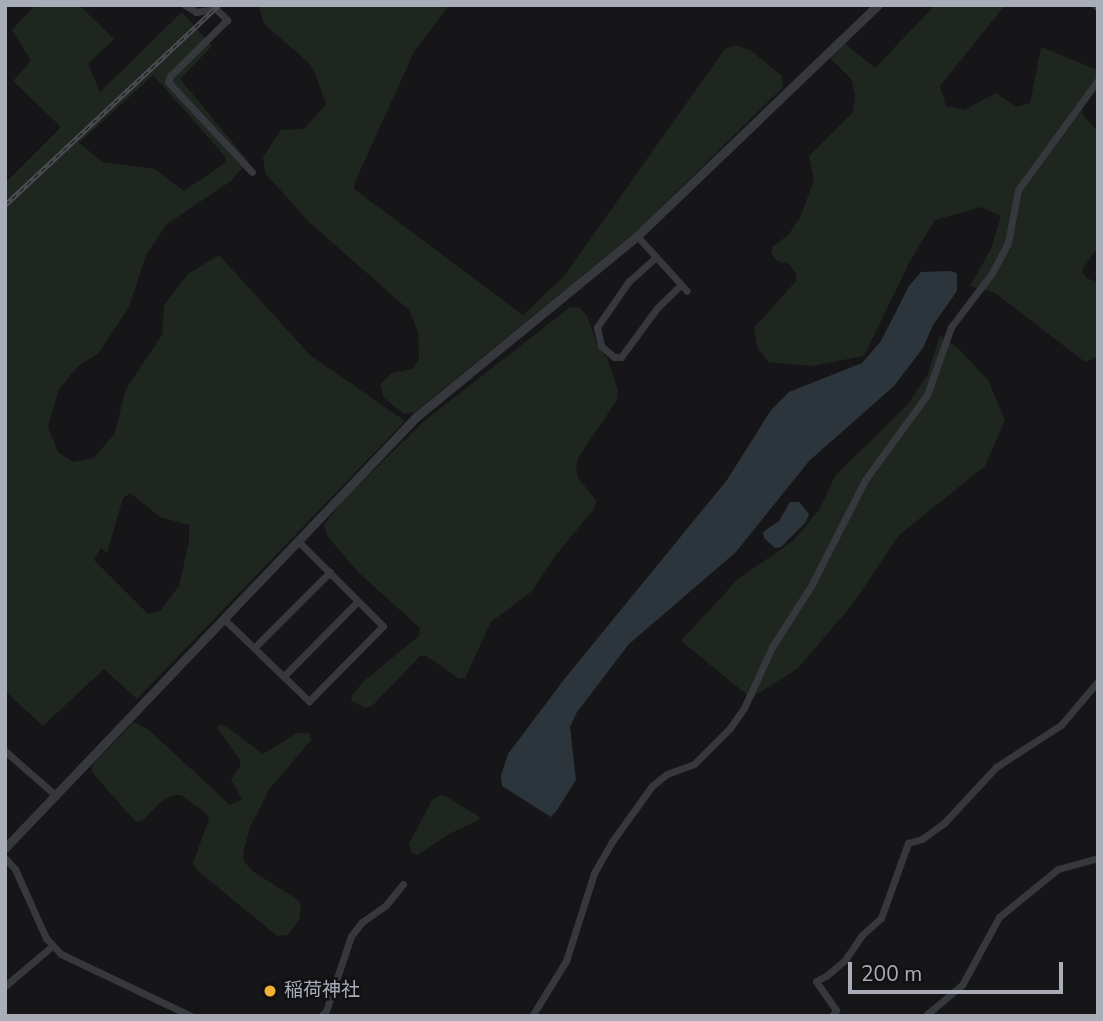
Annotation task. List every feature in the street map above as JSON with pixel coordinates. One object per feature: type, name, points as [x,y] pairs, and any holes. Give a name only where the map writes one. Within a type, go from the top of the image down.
[{"type":"street","points":[[186,5],[196,12],[216,9],[227,20],[170,76],[168,82],[252,172]]},
{"type":"street","points":[[5,848],[416,417],[636,236],[878,5]]},
{"type":"street","points":[[532,1016],[566,961],[594,873],[611,843],[652,786],[667,774],[694,764],[730,728],[744,708],[772,647],[811,586],[856,496],[894,438],[927,395],[951,327],[992,274],[1008,243],[1018,190],[1098,80]]},
{"type":"street","points":[[636,236],[656,257],[684,288],[657,308],[621,357],[614,357],[601,346],[597,327],[629,281],[656,257]]},
{"type":"street","points":[[225,620],[309,701],[383,626],[299,542]]},
{"type":"street","points":[[255,647],[330,572]]},
{"type":"street","points":[[284,676],[358,601]]},
{"type":"street","points":[[832,1016],[836,1010],[816,981],[845,960],[860,936],[881,918],[908,843],[922,839],[944,823],[996,767],[1061,725],[1098,681]]},
{"type":"street","points":[[5,751],[55,795]]},
{"type":"street","points":[[5,858],[15,869],[36,920],[52,946],[61,954],[191,1016]]},
{"type":"street","points":[[925,1016],[962,985],[999,917],[1058,869],[1098,858]]},
{"type":"street","points":[[321,1016],[327,1011],[351,936],[362,922],[386,905],[403,884]]},
{"type":"street","points":[[5,986],[52,946]]},
{"type":"shaded area","points":[[35,5],[79,5],[114,39],[88,64],[100,92],[182,12],[212,46],[180,79],[248,161],[231,181],[167,224],[146,255],[129,307],[98,354],[79,365],[59,389],[48,427],[58,452],[73,462],[93,458],[114,435],[126,389],[162,335],[164,305],[188,274],[219,255],[310,355],[405,421],[137,699],[104,669],[43,726],[5,691],[5,183],[61,127],[13,81],[31,61],[12,30]],"holes":[[[153,75],[225,156],[225,163],[184,191],[155,169],[103,162],[79,143]],[[130,493],[160,517],[189,525],[189,541],[179,586],[160,611],[148,614],[94,560],[101,548],[107,553],[123,498]]]},
{"type":"shaded area","points":[[449,5],[414,52],[354,189],[523,315],[564,276],[725,49],[735,45],[750,50],[782,76],[783,87],[638,230],[414,413],[404,414],[384,398],[380,384],[392,373],[412,369],[419,359],[418,332],[409,310],[310,223],[265,173],[263,157],[281,130],[304,129],[326,104],[315,73],[308,62],[264,24],[259,6]]},
{"type":"shaded area","points":[[935,5],[1005,5],[940,86],[946,106],[964,110],[996,93],[1017,107],[1030,103],[1041,47],[1098,70],[1098,87],[1082,108],[1083,115],[1098,131],[1098,247],[1082,270],[1086,278],[1098,282],[1098,356],[1085,362],[995,293],[970,286],[991,249],[1001,216],[981,207],[935,220],[910,261],[864,356],[812,366],[768,362],[757,347],[754,328],[796,281],[796,273],[789,264],[777,261],[771,253],[772,247],[788,235],[800,218],[814,180],[809,156],[853,112],[855,96],[852,80],[830,58],[844,43],[875,68]]},
{"type":"shaded area","points":[[921,272],[957,273],[957,291],[933,325],[923,348],[894,386],[809,461],[736,552],[629,644],[577,712],[570,727],[576,780],[551,817],[502,786],[501,776],[508,754],[566,677],[727,480],[771,410],[789,392],[862,363],[881,341],[909,286]]},
{"type":"shaded area","points":[[570,307],[580,308],[587,316],[598,347],[607,358],[618,390],[617,400],[578,458],[576,467],[578,478],[597,501],[593,510],[556,555],[532,591],[491,622],[465,678],[459,679],[425,655],[420,656],[372,706],[365,708],[352,701],[351,696],[365,680],[419,636],[420,628],[359,573],[327,536],[324,525],[343,500],[423,422]]},
{"type":"shaded area","points":[[940,335],[960,350],[988,380],[1005,420],[985,466],[899,535],[852,605],[797,669],[751,698],[681,641],[737,580],[794,540],[819,510],[835,476],[908,404],[928,374]]},
{"type":"shaded area","points":[[790,502],[799,502],[809,514],[806,522],[781,547],[775,548],[764,538],[763,532],[779,521]]},
{"type":"shaded area","points":[[134,722],[149,730],[230,805],[242,799],[231,780],[240,766],[240,760],[217,728],[218,725],[226,726],[263,754],[297,733],[309,733],[311,740],[270,788],[251,825],[243,853],[244,862],[254,872],[298,900],[301,906],[299,920],[288,935],[277,936],[197,870],[193,863],[209,819],[206,813],[181,795],[173,795],[161,802],[142,821],[136,822],[91,771],[94,763]]},
{"type":"shaded area","points":[[445,796],[480,817],[479,820],[451,833],[418,855],[412,853],[409,844],[432,800]]},
{"type":"railway","points":[[5,205],[219,5]]},
{"type":"place","name":"稲荷神社","points":[[270,991]]}]
